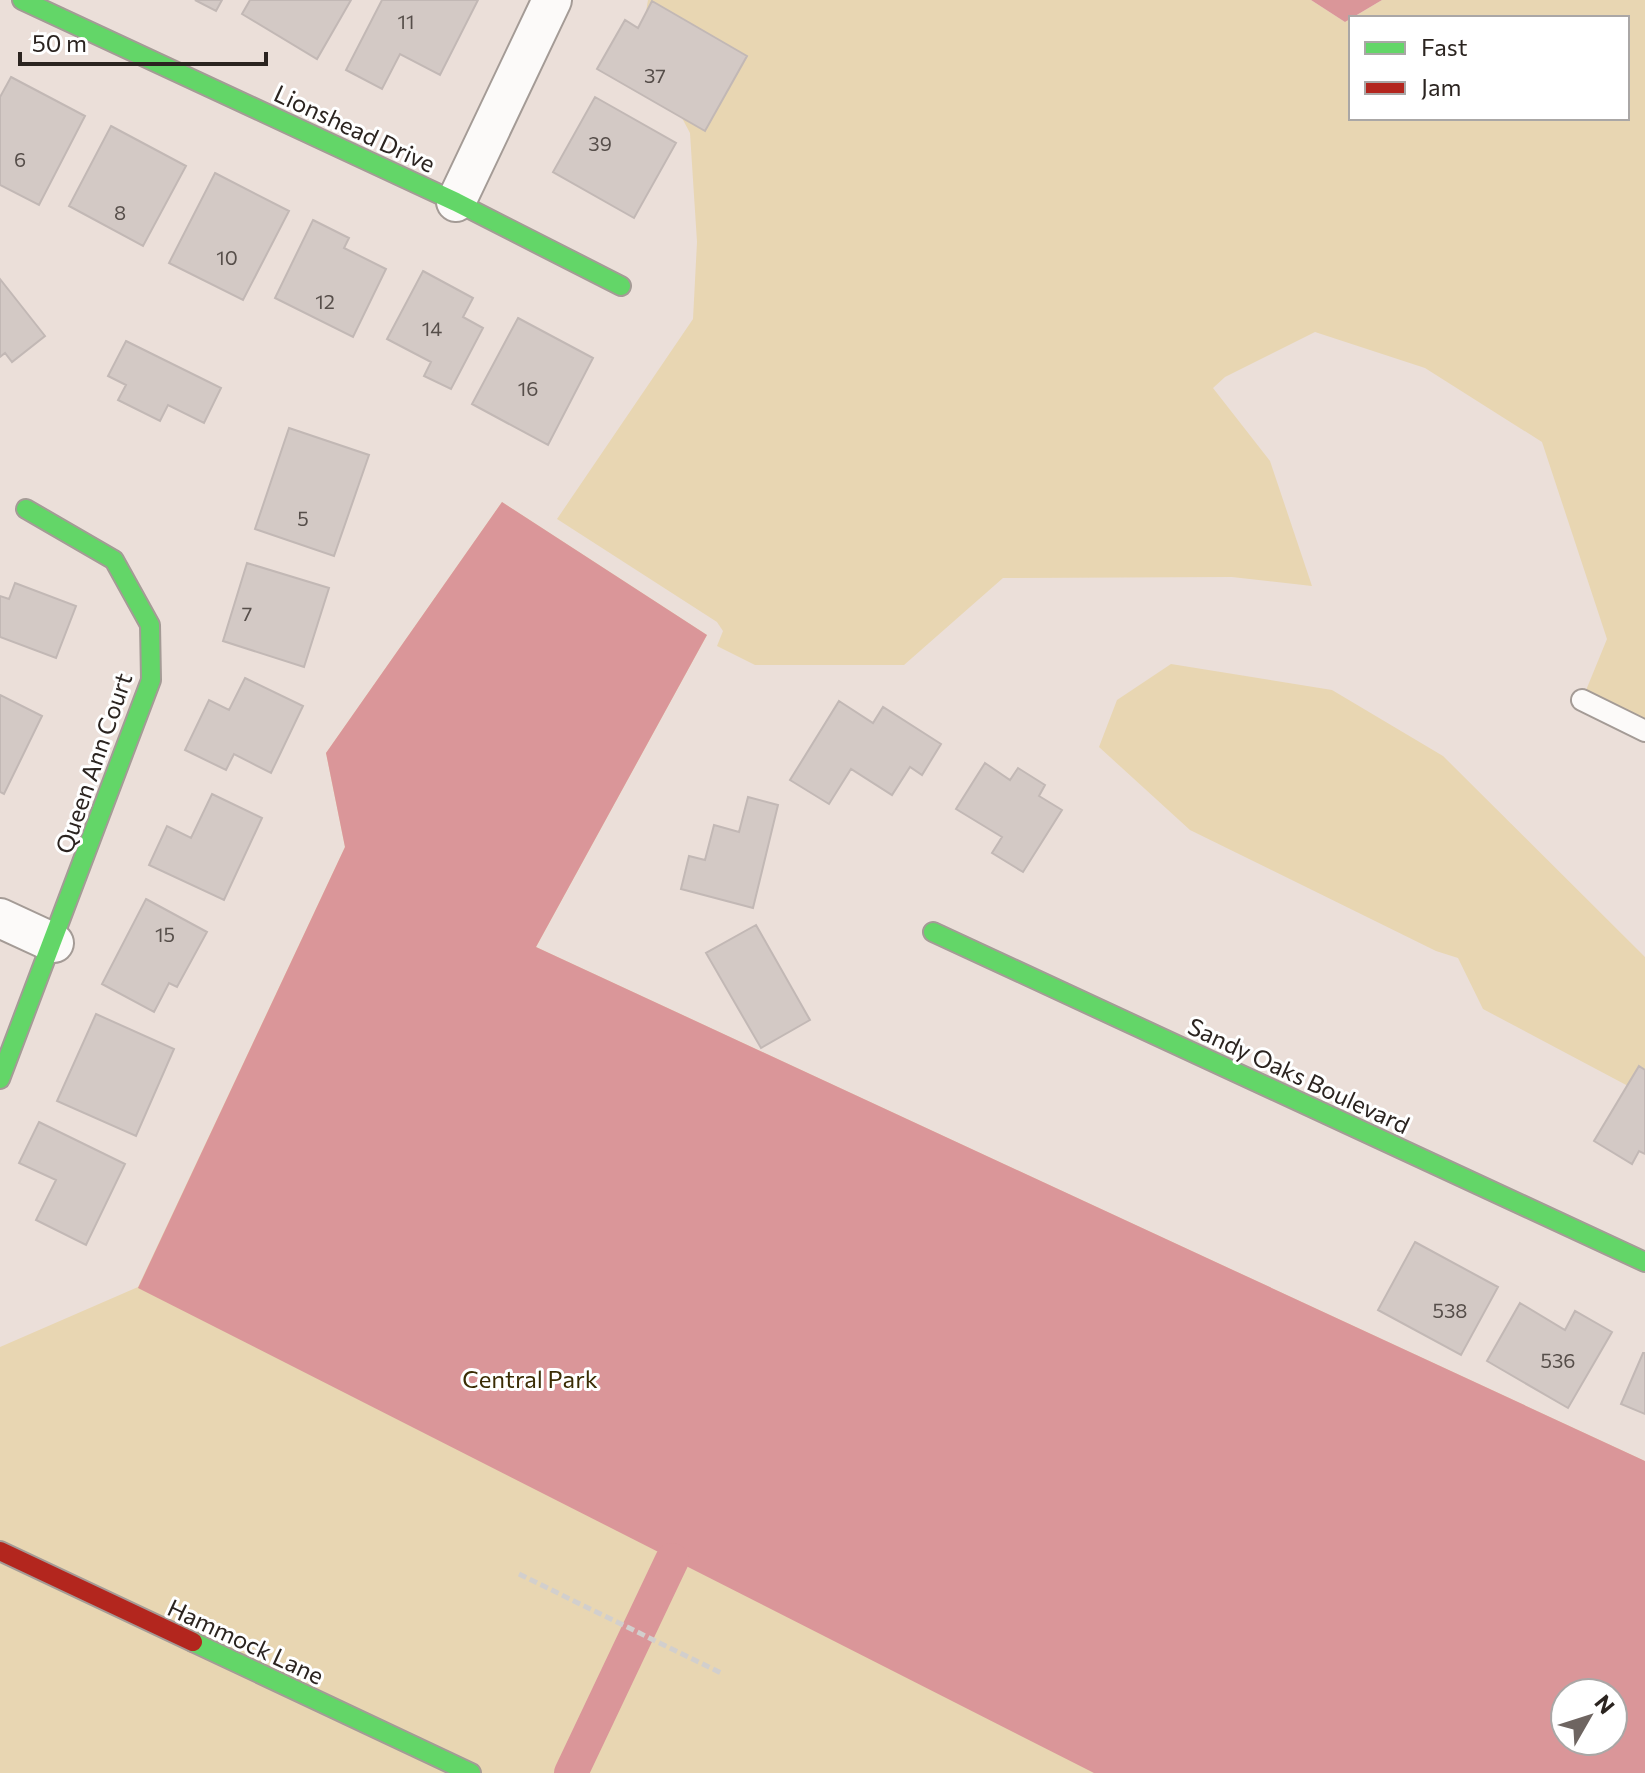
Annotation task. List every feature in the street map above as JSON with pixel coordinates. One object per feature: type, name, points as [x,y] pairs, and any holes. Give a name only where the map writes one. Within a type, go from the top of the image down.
[{"type":"street","name":"Lionshead Drive","points":[[22,0],[456,202],[621,286]]},
{"type":"street","points":[[456,202],[552,0]]},
{"type":"street","name":"Queen Ann Court","points":[[0,1079],[151,680],[150,625],[114,560],[26,509]]},
{"type":"street","points":[[0,918],[54,943]]},
{"type":"street","name":"Sandy Oaks Boulevard","points":[[933,932],[1645,1262]]},
{"type":"street","name":"Hammock Lane","points":[[0,1551],[471,1773]]},
{"type":"lane","points":[[1582,700],[1645,731]]},
{"type":"path","points":[[519,1574],[723,1674]]},
{"type":"green space","points":[[648,0],[1311,0],[1345,22],[1349,19],[1349,120],[1629,120],[1629,16],[1355,16],[1382,0],[1645,0],[1645,731],[1582,700],[1607,639],[1542,442],[1425,368],[1315,332],[1225,377],[1213,388],[1270,461],[1312,586],[1232,577],[1003,578],[904,665],[755,665],[717,646],[723,631],[717,622],[557,519],[693,319],[697,242],[690,133],[641,41]]},
{"type":"green space","name":"Central Park","points":[[502,502],[707,635],[536,947],[1645,1461],[1645,1773],[0,1773],[0,1347],[138,1287],[345,847],[326,753]]},
{"type":"green space","points":[[1171,664],[1332,690],[1443,756],[1645,957],[1645,1095],[1483,1009],[1458,958],[1436,951],[1190,830],[1099,747],[1117,700]]},
{"type":"shaded area","points":[[1311,0],[1382,0],[1355,16],[1349,16],[1345,22]]},
{"type":"shaded area","name":"Central Park","points":[[502,502],[707,635],[536,947],[1645,1461],[1645,1773],[1094,1773],[138,1288],[345,847],[326,753]]},
{"type":"building","points":[[195,0],[222,0],[216,11]]},
{"type":"building","points":[[250,0],[351,0],[317,59],[242,14]]},
{"type":"building","points":[[382,0],[478,0],[440,75],[400,54],[382,89],[346,70]]},
{"type":"building","points":[[652,1],[747,56],[705,131],[597,69],[625,20],[638,28]]},
{"type":"building","points":[[11,77],[85,116],[39,205],[0,185],[0,97]]},
{"type":"building","points":[[595,97],[676,143],[634,218],[553,172]]},
{"type":"building","points":[[111,126],[186,166],[143,246],[69,206]]},
{"type":"building","points":[[215,173],[289,211],[243,300],[169,263]]},
{"type":"building","points":[[313,220],[349,238],[344,248],[386,269],[353,337],[275,298]]},
{"type":"building","points":[[423,271],[473,298],[463,317],[483,328],[451,389],[424,376],[431,362],[387,339]]},
{"type":"building","points":[[0,279],[45,336],[12,362],[5,353],[0,357]]},
{"type":"building","points":[[518,318],[593,358],[548,445],[472,404]]},
{"type":"building","points":[[126,341],[221,388],[204,423],[168,405],[160,421],[118,400],[126,385],[108,376]]},
{"type":"building","points":[[289,428],[369,455],[334,556],[255,529]]},
{"type":"building","points":[[247,563],[329,588],[304,667],[223,641]]},
{"type":"building","points":[[15,583],[76,606],[56,658],[0,637],[0,596],[9,599]]},
{"type":"building","points":[[245,678],[303,706],[271,773],[234,754],[226,770],[185,750],[209,700],[229,710]]},
{"type":"building","points":[[0,695],[42,716],[4,794],[0,792]]},
{"type":"building","points":[[839,701],[873,723],[883,707],[941,744],[922,775],[910,767],[892,795],[851,769],[829,804],[790,780]]},
{"type":"building","points":[[985,763],[1010,780],[1018,768],[1045,785],[1039,796],[1062,810],[1023,872],[992,853],[1002,837],[956,809]]},
{"type":"building","points":[[212,794],[262,818],[224,900],[149,865],[167,826],[191,838]]},
{"type":"building","points":[[748,797],[778,805],[753,908],[681,889],[689,856],[705,860],[714,825],[739,832]]},
{"type":"building","points":[[146,899],[207,932],[177,987],[169,983],[154,1012],[102,984]]},
{"type":"building","points":[[756,925],[810,1020],[761,1048],[706,953]]},
{"type":"building","points":[[96,1014],[174,1049],[136,1136],[57,1101]]},
{"type":"building","points":[[1639,1066],[1645,1070],[1645,1154],[1639,1151],[1632,1164],[1594,1141]]},
{"type":"building","points":[[39,1122],[125,1164],[86,1245],[36,1220],[56,1180],[19,1163]]},
{"type":"building","points":[[1415,1242],[1498,1287],[1461,1355],[1378,1310]]},
{"type":"building","points":[[1520,1303],[1565,1330],[1575,1311],[1612,1332],[1568,1408],[1487,1361]]},
{"type":"building","points":[[1645,1353],[1645,1414],[1621,1404]]},
{"type":"waterway","points":[[571,1773],[672,1560]]},
{"type":"traffic: fast","points":[[22,0],[456,202],[621,286]]},
{"type":"traffic: fast","points":[[0,1079],[151,680],[150,625],[114,560],[26,509]]},
{"type":"traffic: fast","points":[[933,932],[1645,1262]]},
{"type":"traffic: fast","points":[[193,1642],[471,1773]]},
{"type":"traffic: jam","points":[[0,1551],[193,1642]]}]
